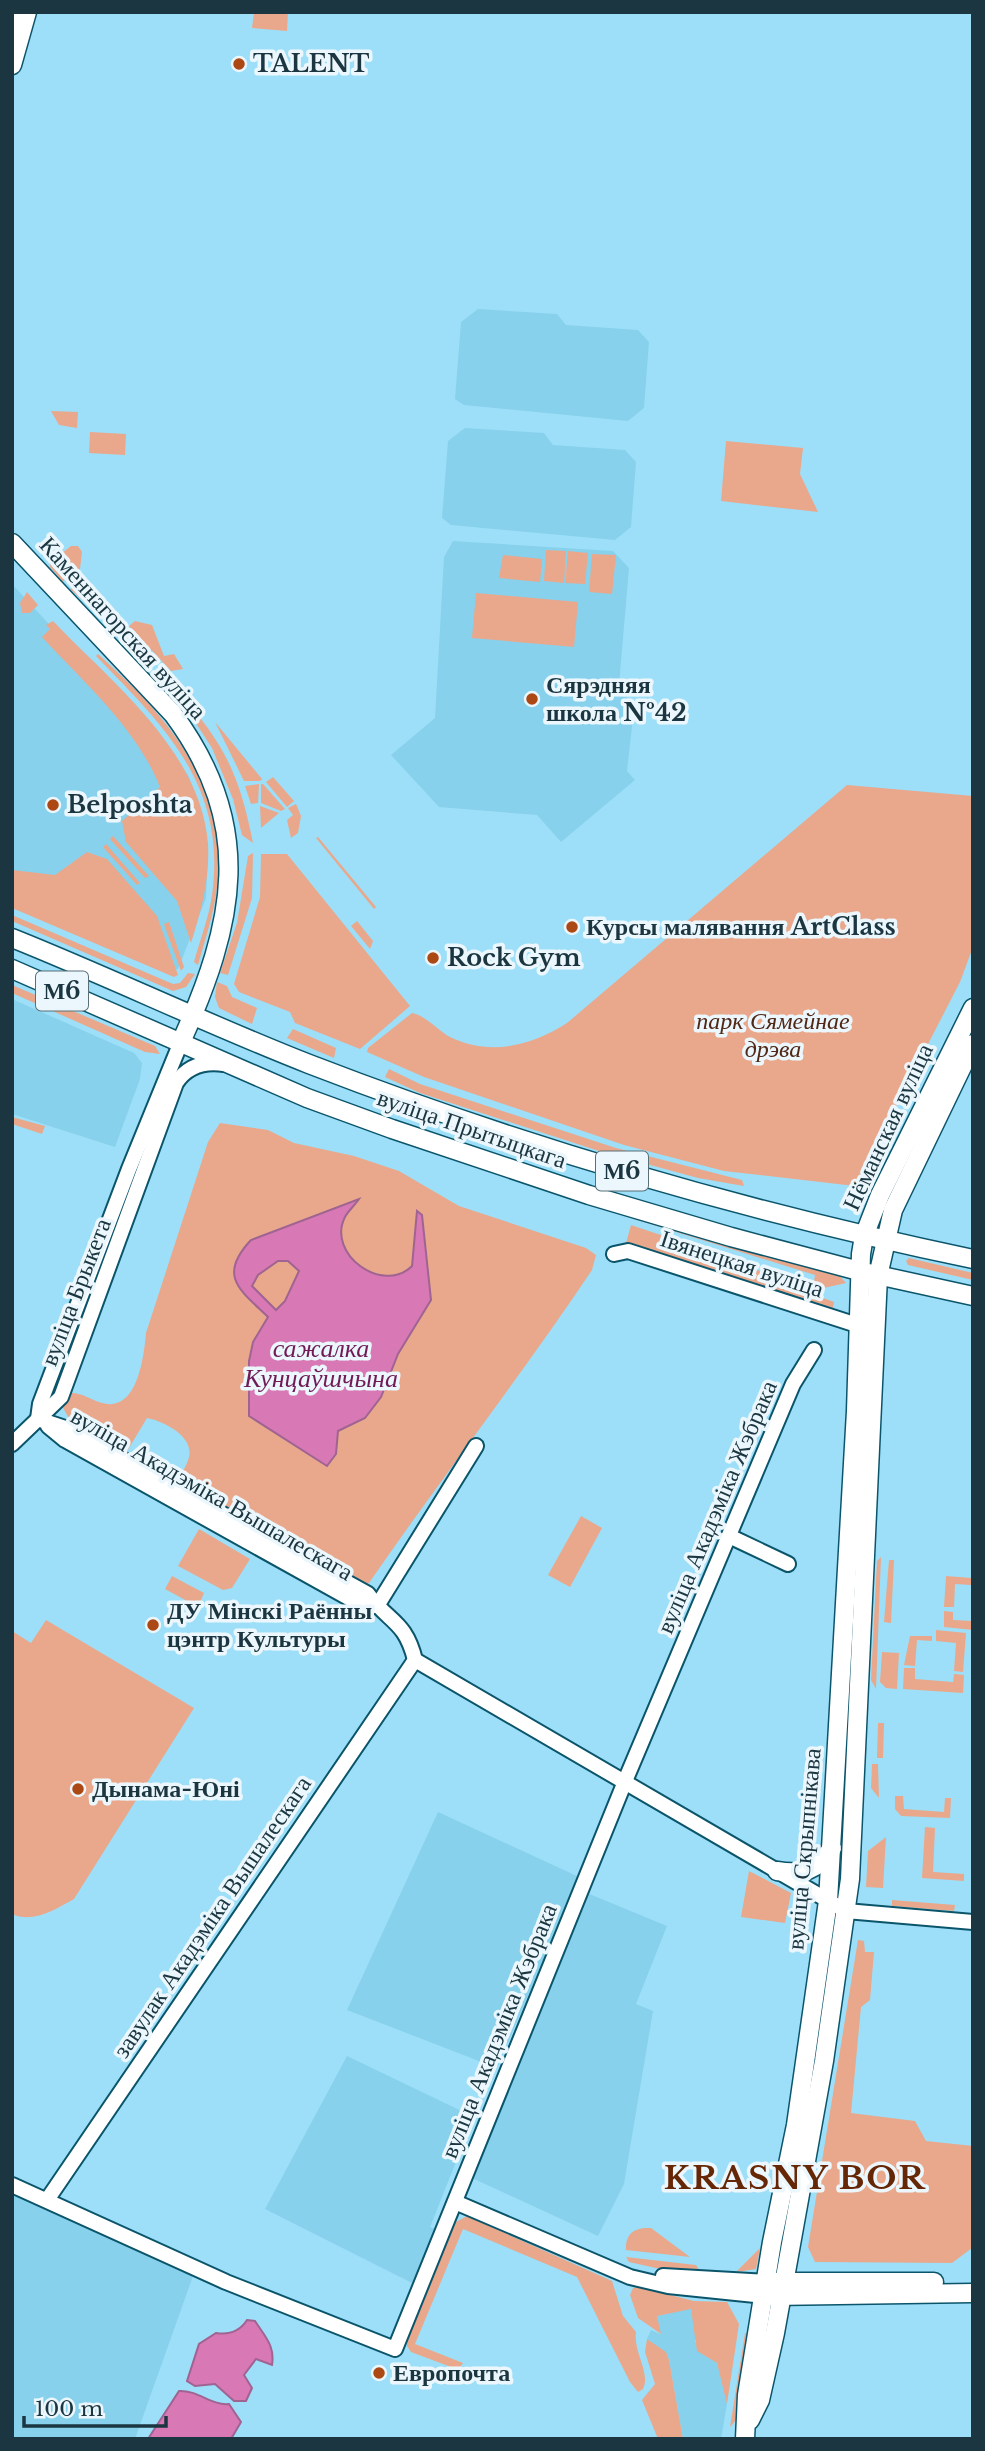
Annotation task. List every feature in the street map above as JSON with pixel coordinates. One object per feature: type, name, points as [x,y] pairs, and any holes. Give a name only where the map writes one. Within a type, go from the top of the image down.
[{"type":"main road","points":[[12,19],[14,12]]},
{"type":"main road","points":[[12,65],[27,12]]},
{"type":"main road","name":"Каменнагорская вуліца","points":[[12,543],[149,687],[185,730],[204,761],[223,811],[229,852],[229,893],[216,950]]},
{"type":"main road","name":"вуліца Прытыцкага","points":[[12,938],[308,1063],[440,1111],[636,1175],[864,1237],[973,1259]]},
{"type":"main road","points":[[160,1001],[181,997],[192,988],[216,950]]},
{"type":"main road","points":[[181,1042],[216,950]]},
{"type":"main road","points":[[216,950],[209,994],[215,1016],[223,1027]]},
{"type":"main road","name":"вуліца Прытыцкага","points":[[12,969],[331,1107],[589,1195],[878,1276],[973,1296]]},
{"type":"main road","name":"Нёманская вуліца","points":[[859,1271],[864,1237],[880,1195],[973,1008]]},
{"type":"main road","name":"Нёманская вуліца","points":[[878,1276],[893,1210],[973,1044]]},
{"type":"main road","name":"вуліца Скрыпнікава","points":[[746,2432],[760,2400],[828,1901],[856,1411],[859,1271]]},
{"type":"main road","name":"вуліца Скрыпнікава","points":[[774,2289],[824,2062],[846,1911],[860,1696],[864,1546],[878,1276]]},
{"type":"main road","points":[[777,1871],[797,1874],[810,1871],[821,1864],[832,1848]]},
{"type":"main road","points":[[774,2289],[973,2281]]},
{"type":"main road","points":[[774,2289],[973,2292]]},
{"type":"street","name":"вуліца Брыкета","points":[[38,1419],[40,1404],[129,1169],[181,1042]]},
{"type":"street","name":"вуліца Брыкета","points":[[12,1444],[61,1397],[181,1076],[202,1064],[230,1065]]},
{"type":"street","points":[[129,1169],[145,1175]]},
{"type":"street","name":"Івянецкая вуліца","points":[[614,1254],[628,1251],[857,1325]]},
{"type":"street","points":[[78,1304],[93,1311]]},
{"type":"street","name":"вуліца Акадэміка Жэбрака","points":[[12,2185],[226,2282],[395,2349],[625,1783],[793,1384],[814,1350]]},
{"type":"street","name":"вуліца Акадэміка Вышалескага","points":[[38,1419],[68,1429],[368,1594],[377,1606],[403,1629],[415,1660]]},
{"type":"street","points":[[377,1606],[476,1446]]},
{"type":"street","points":[[729,1536],[788,1564]]},
{"type":"street","points":[[415,1660],[846,1911],[973,1922]]},
{"type":"street","name":"завулак Акадэміка Вышалескага","points":[[47,2200],[415,1660]]},
{"type":"street","points":[[455,2202],[624,2272],[630,2277],[668,2286],[774,2289]]},
{"type":"shaded area","points":[[478,309],[557,314],[566,325],[638,330],[649,342],[644,408],[628,421],[464,405],[455,399],[461,322]]},
{"type":"shaded area","points":[[465,428],[544,433],[553,445],[625,450],[636,462],[631,527],[615,540],[451,525],[442,518],[448,441]]},
{"type":"shaded area","name":"Сярэдняя школа №42","points":[[453,541],[613,551],[629,568],[619,685],[634,709],[627,771],[635,780],[561,842],[537,815],[439,807],[391,755],[435,718],[444,557]]},
{"type":"shaded area","points":[[12,584],[188,775],[208,844],[206,898],[178,969],[165,971],[12,905]]},
{"type":"shaded area","points":[[12,999],[134,1053],[142,1063],[140,1079],[115,1147],[12,1114]]},
{"type":"shaded area","points":[[438,1812],[579,1877],[497,2068],[347,2010]]},
{"type":"shaded area","points":[[587,1893],[667,1926],[636,2004],[653,2011],[624,2184],[598,2236],[472,2178]]},
{"type":"shaded area","points":[[347,2056],[474,2117],[430,2227],[438,2230],[412,2283],[265,2209]]},
{"type":"shaded area","points":[[12,2193],[189,2269],[193,2276],[135,2439],[12,2439]]},
{"type":"shaded area","points":[[691,2308],[697,2335],[695,2342],[717,2363],[723,2382],[727,2404],[721,2439],[683,2439],[669,2360],[665,2352],[647,2339],[651,2330],[660,2334],[657,2316]]},
{"type":"green space","points":[[254,12],[288,12],[287,31],[252,28]]},
{"type":"green space","points":[[51,411],[78,412],[77,428],[59,425]]},
{"type":"green space","points":[[90,432],[126,434],[125,455],[89,453]]},
{"type":"green space","points":[[726,441],[803,448],[800,474],[818,512],[721,501]]},
{"type":"green space","points":[[71,546],[78,546],[82,552],[80,569],[74,571],[62,553]]},
{"type":"green space","points":[[546,550],[566,551],[564,583],[544,581]]},
{"type":"green space","points":[[568,551],[588,553],[585,584],[565,583]]},
{"type":"green space","points":[[592,554],[616,555],[612,594],[589,592]]},
{"type":"green space","points":[[503,555],[542,559],[540,582],[499,578]]},
{"type":"green space","points":[[52,557],[67,574],[63,582],[50,567]]},
{"type":"green space","points":[[70,589],[87,593],[113,623],[111,625]]},
{"type":"green space","points":[[27,592],[38,605],[30,613],[22,613],[20,603]]},
{"type":"green space","points":[[476,593],[578,602],[574,647],[472,638]]},
{"type":"green space","points":[[53,621],[150,721],[189,779],[202,810],[208,844],[204,895],[191,943],[177,901],[126,842],[122,821],[160,787],[150,765],[123,725],[42,637],[50,629],[46,625]]},
{"type":"green space","points":[[135,621],[152,625],[164,656],[174,654],[183,669],[171,671],[129,626]]},
{"type":"green space","points":[[98,654],[148,703],[169,729],[188,756],[213,816],[218,850],[217,887],[212,917],[198,965],[194,962],[211,903],[214,856],[210,822],[200,790],[186,761],[167,734],[96,656]]},
{"type":"green space","points":[[166,677],[200,717],[223,752],[240,791],[253,843],[242,835],[233,799],[212,748]]},
{"type":"green space","points":[[215,722],[262,779],[260,781],[244,781]]},
{"type":"green space","points":[[273,777],[294,801],[287,807],[266,782]]},
{"type":"green space","points":[[259,784],[258,803],[251,804],[245,786]]},
{"type":"green space","points":[[261,784],[285,809],[281,811],[261,803]]},
{"type":"green space","name":"парк Сямейнае дрэва","points":[[847,785],[973,796],[973,947],[960,982],[855,1186],[724,1171],[624,1145],[424,1077],[367,1052],[368,1048],[412,1013],[426,1019],[448,1036],[479,1046],[524,1043],[553,1031],[567,1023]]},
{"type":"green space","points":[[296,804],[301,816],[298,833],[291,838],[287,820],[293,815],[288,808]]},
{"type":"green space","points":[[260,806],[279,813],[261,828]]},
{"type":"green space","points":[[113,836],[149,876],[145,878],[110,839]]},
{"type":"green space","points":[[318,837],[376,907],[374,909],[316,838]]},
{"type":"green space","points":[[106,844],[140,883],[137,885],[103,847]]},
{"type":"green space","points":[[87,852],[107,859],[157,916],[178,975],[174,977],[12,908],[12,870],[55,875]]},
{"type":"green space","points":[[253,853],[252,898],[228,975],[220,973],[237,923],[248,856]]},
{"type":"green space","points":[[261,854],[287,854],[410,1006],[360,1049],[295,1023],[290,1012],[239,992],[234,984],[260,897]]},
{"type":"green space","points":[[12,915],[173,984],[180,983],[188,973],[195,974],[186,987],[173,991],[12,921]]},
{"type":"green space","points":[[357,921],[373,941],[370,949],[351,926]]},
{"type":"green space","points":[[169,922],[184,967],[181,971],[164,924]]},
{"type":"green space","points":[[217,982],[227,986],[232,997],[257,1008],[252,1024],[219,1008],[215,997]]},
{"type":"green space","points":[[12,985],[155,1046],[160,1054],[145,1052],[12,993]]},
{"type":"green space","points":[[293,1029],[336,1048],[334,1058],[287,1038]]},
{"type":"green space","points":[[389,1069],[420,1084],[616,1148],[742,1180],[744,1186],[698,1178],[599,1151],[420,1093],[385,1077]]},
{"type":"green space","points":[[12,1117],[45,1126],[42,1134],[12,1124]]},
{"type":"green space","points":[[220,1123],[268,1130],[294,1143],[354,1156],[399,1171],[459,1206],[586,1248],[596,1255],[592,1270],[565,1310],[369,1583],[364,1585],[184,1483],[176,1483],[188,1460],[189,1449],[182,1436],[169,1426],[147,1418],[126,1453],[79,1427],[65,1412],[62,1403],[71,1393],[75,1393],[102,1403],[114,1404],[124,1399],[131,1391],[141,1367],[146,1333],[208,1142]]},
{"type":"green space","points":[[633,1213],[838,1274],[846,1283],[819,1289],[813,1287],[815,1275],[631,1218]]},
{"type":"green space","points":[[631,1225],[747,1264],[777,1281],[834,1302],[833,1308],[626,1243]]},
{"type":"green space","points":[[909,1258],[973,1273],[973,1280],[908,1265],[906,1261]]},
{"type":"green space","points":[[581,1516],[602,1528],[570,1587],[548,1575]]},
{"type":"green space","points":[[199,1529],[250,1559],[232,1588],[223,1590],[178,1566]]},
{"type":"green space","points":[[881,1557],[876,1689],[871,1680],[877,1561]]},
{"type":"green space","points":[[889,1560],[894,1560],[891,1623],[884,1622]]},
{"type":"green space","points":[[172,1576],[204,1593],[198,1607],[165,1589]]},
{"type":"green space","points":[[946,1576],[972,1578],[971,1585],[955,1584],[954,1607],[944,1607]]},
{"type":"green space","points":[[944,1611],[953,1612],[953,1620],[973,1621],[973,1630],[944,1627]]},
{"type":"green space","name":"Дынама-Юні","points":[[46,1620],[194,1708],[74,1899],[44,1914],[20,1917],[12,1914],[12,1631],[31,1643]]},
{"type":"green space","points":[[936,1630],[966,1633],[963,1672],[954,1671],[956,1643],[936,1641]]},
{"type":"green space","points":[[910,1636],[932,1636],[932,1641],[917,1640],[915,1666],[904,1665]]},
{"type":"green space","points":[[882,1652],[899,1653],[897,1689],[886,1688],[880,1682]]},
{"type":"green space","points":[[904,1668],[915,1668],[915,1679],[953,1682],[954,1674],[964,1675],[963,1693],[903,1689]]},
{"type":"green space","points":[[878,1723],[884,1723],[883,1758],[877,1758]]},
{"type":"green space","points":[[872,1764],[878,1764],[879,1798],[871,1788]]},
{"type":"green space","points":[[895,1796],[903,1796],[904,1809],[944,1812],[945,1798],[951,1798],[950,1818],[901,1816],[895,1809]]},
{"type":"green space","points":[[925,1827],[935,1828],[933,1872],[964,1874],[964,1881],[922,1878]]},
{"type":"green space","points":[[886,1837],[883,1888],[866,1887],[868,1851]]},
{"type":"green space","points":[[749,1871],[791,1893],[785,1923],[741,1917]]},
{"type":"green space","points":[[892,1900],[955,1905],[954,1911],[892,1906]]},
{"type":"green space","points":[[858,1940],[864,1941],[865,1952],[874,1952],[870,2000],[861,2007],[851,2113],[915,2121],[926,2141],[973,2146],[972,2248],[952,2263],[815,2262],[808,2247]]},
{"type":"green space","points":[[467,2216],[612,2281],[623,2316],[636,2332],[645,2376],[643,2389],[638,2392],[630,2382],[577,2277],[463,2229],[415,2344],[463,2363],[460,2367],[451,2367],[411,2352],[407,2346],[407,2334],[454,2223]]},
{"type":"green space","points":[[651,2228],[690,2257],[626,2250],[627,2239],[632,2232]]},
{"type":"green space","points":[[760,2248],[756,2269],[736,2272]]},
{"type":"green space","points":[[626,2257],[696,2265],[701,2273],[696,2277],[629,2262]]},
{"type":"green space","points":[[639,2287],[694,2301],[727,2302],[739,2324],[727,2404],[717,2363],[697,2351],[691,2309],[657,2316],[661,2334],[638,2318],[630,2295],[633,2288]]},
{"type":"green space","points":[[745,2333],[749,2334],[737,2419],[730,2427]]},
{"type":"green space","points":[[647,2339],[666,2352],[669,2360],[683,2439],[658,2439],[642,2400],[655,2384],[645,2352]]},
{"type":"water","name":"сажалка Кунцаўшчына","points":[[359,1199],[345,1217],[341,1231],[343,1244],[360,1266],[387,1276],[400,1274],[412,1266],[417,1211],[422,1215],[431,1300],[398,1354],[381,1397],[365,1418],[338,1431],[336,1454],[327,1466],[249,1416],[249,1361],[253,1342],[268,1317],[241,1290],[234,1273],[235,1263],[251,1240]],"holes":[[[278,1261],[288,1261],[299,1271],[285,1301],[276,1310],[252,1286],[258,1275]]]},
{"type":"water","points":[[247,2320],[255,2321],[263,2332],[273,2358],[272,2365],[256,2359],[244,2375],[252,2388],[246,2401],[234,2401],[215,2384],[195,2386],[187,2381],[199,2344],[216,2333],[234,2331]]},
{"type":"water","points":[[179,2391],[229,2404],[241,2422],[231,2439],[148,2439]]},
{"type":"place","name":"TALENT","points":[[239,64]]},
{"type":"place","name":"Сярэдняя школа №42","points":[[532,699]]},
{"type":"place","name":"Belposhta","points":[[53,805]]},
{"type":"place","name":"Курсы малявання ArtClass","points":[[572,927]]},
{"type":"place","name":"Rock Gym","points":[[433,958]]},
{"type":"place","name":"ДУ Мінскі Раённы цэнтр Культуры","points":[[153,1625]]},
{"type":"place","name":"Дынама-Юні","points":[[78,1789]]},
{"type":"place","name":"Европочта","points":[[379,2373]]},
{"type":"district","name":"KRASNY BOR","points":[[795,2178]]}]
